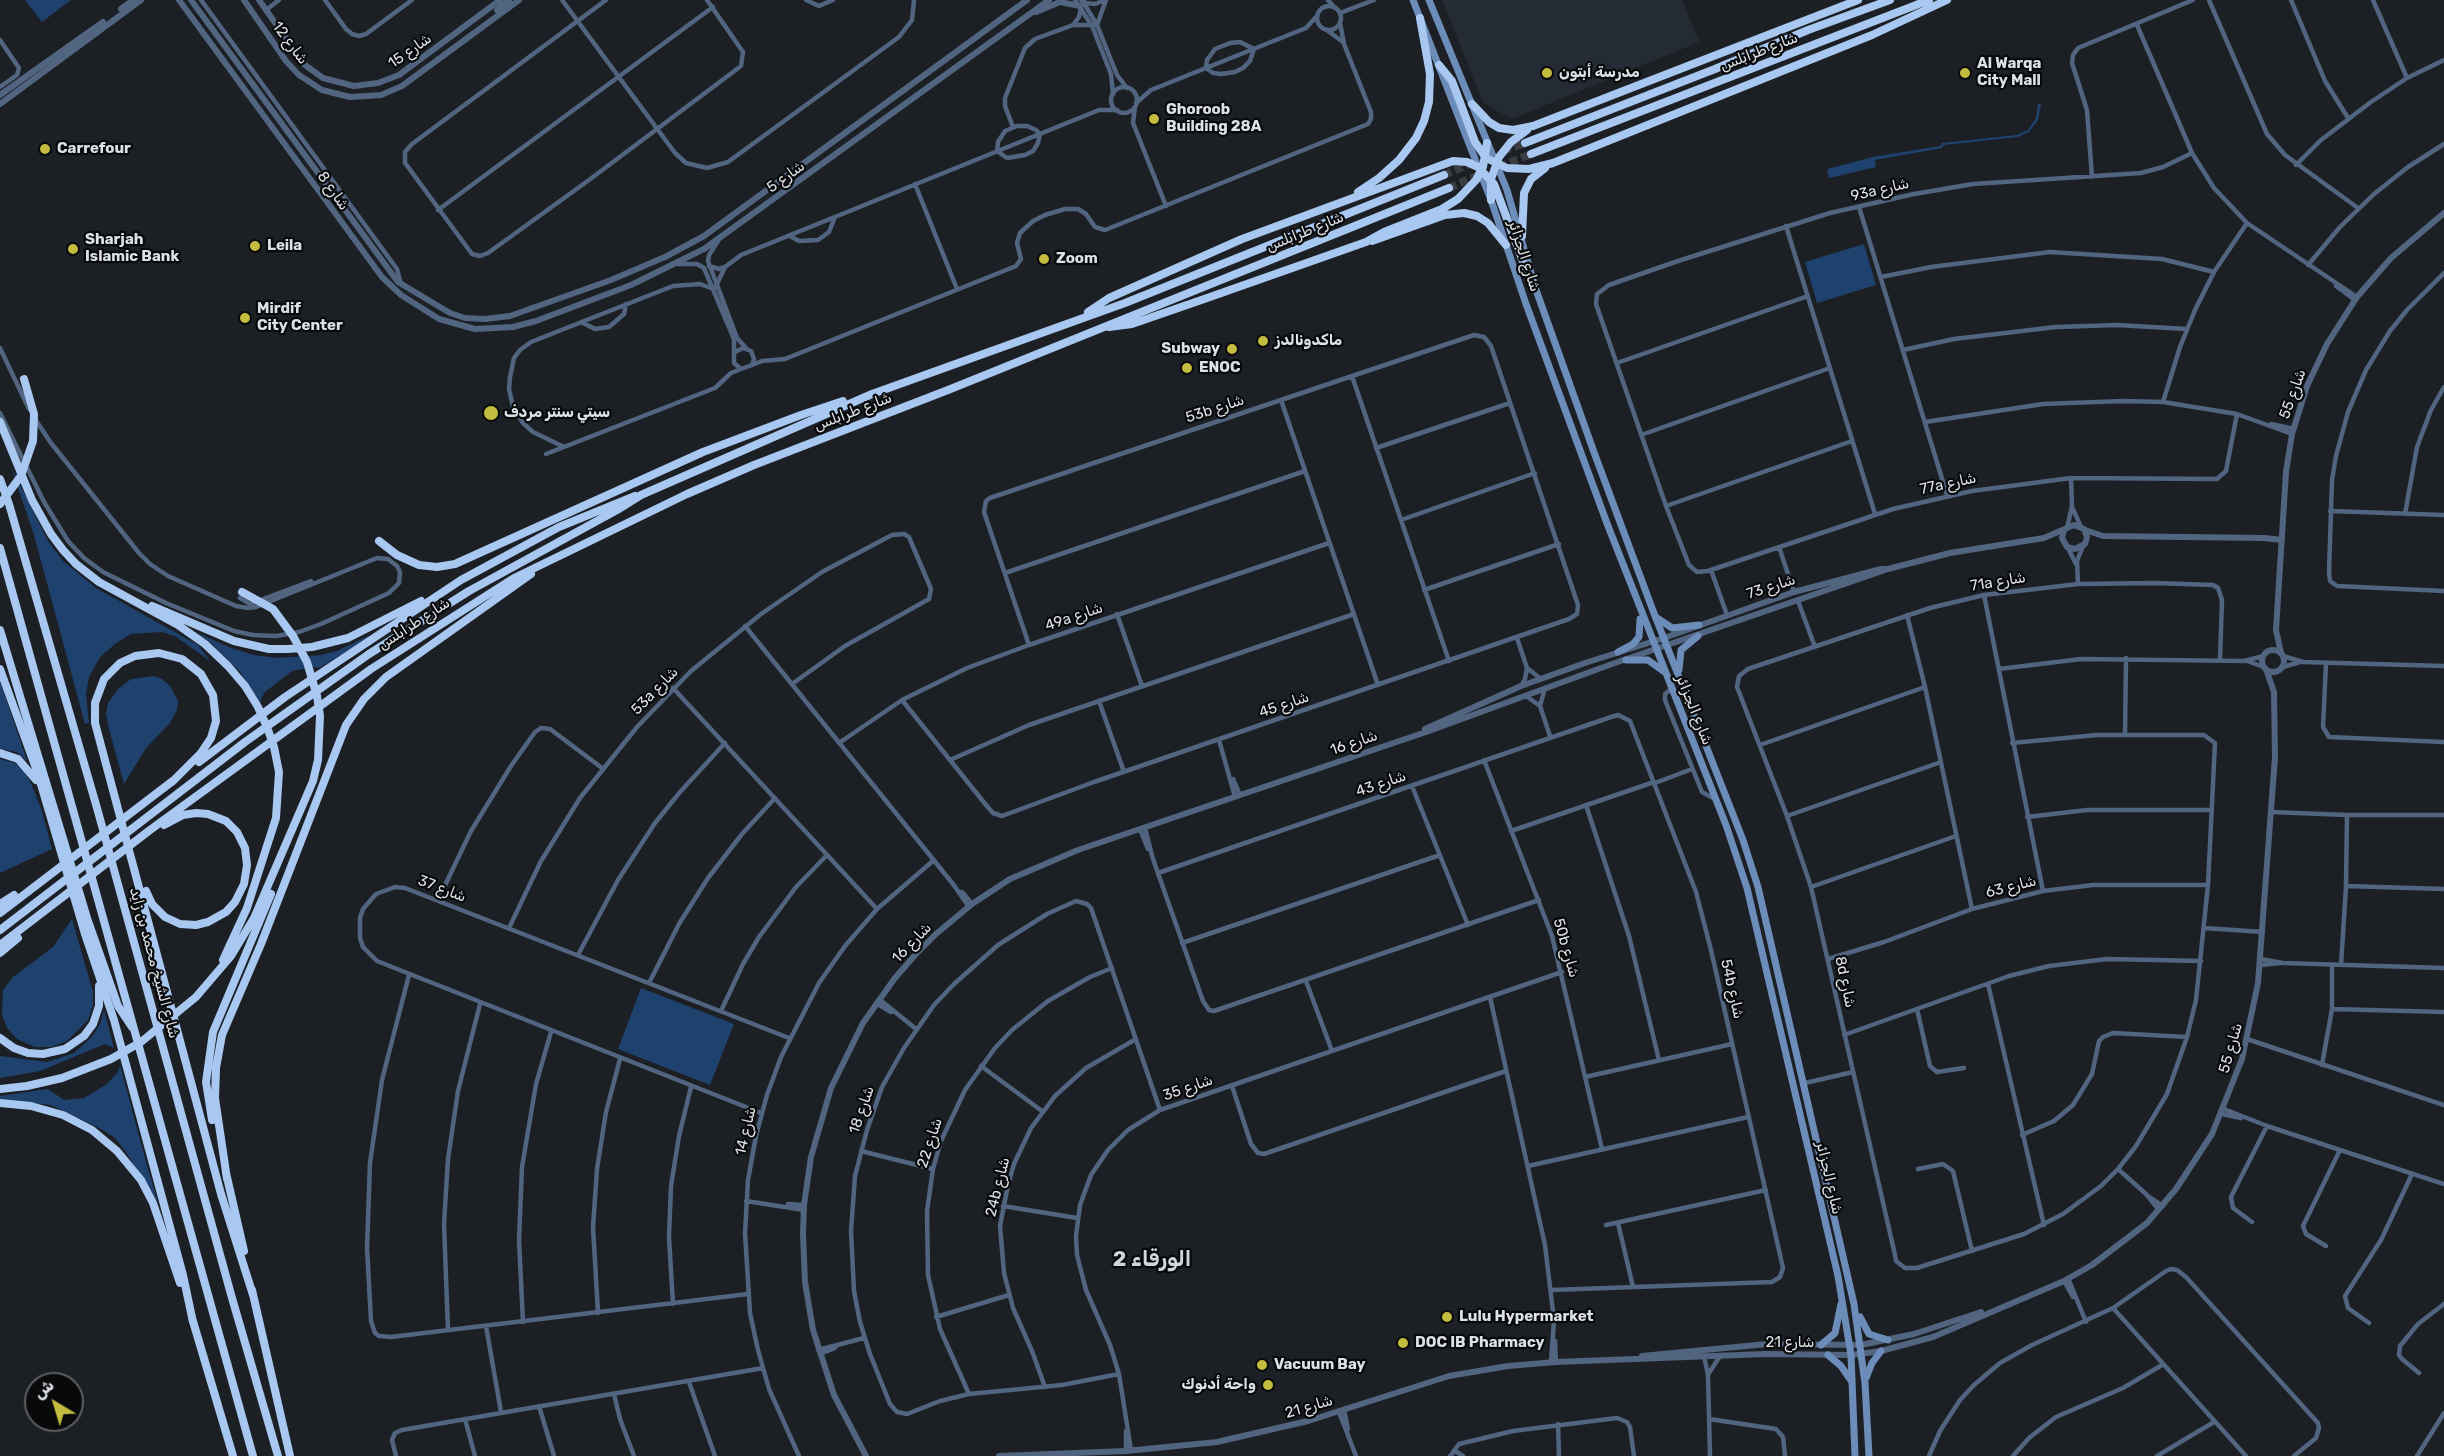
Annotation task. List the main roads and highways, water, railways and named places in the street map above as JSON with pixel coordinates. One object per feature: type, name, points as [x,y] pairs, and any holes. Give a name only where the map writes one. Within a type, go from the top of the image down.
[{"type":"highway","points":[[1472,104],[1489,122],[1499,128],[1513,130],[1533,126],[1858,0]]},
{"type":"highway","name":"شارع طرابلس","points":[[1525,143],[1808,30],[1890,0]]},
{"type":"highway","name":"شارع طرابلس","points":[[1531,154],[1929,0]]},
{"type":"highway","points":[[1439,65],[1452,81],[1475,142],[1486,158],[1513,169],[1523,170],[1552,163],[1872,35],[1947,0]]},
{"type":"highway","points":[[1342,201],[1389,170],[1408,150],[1420,130],[1427,111],[1430,82],[1420,18]]},
{"type":"highway","points":[[1491,200],[1491,179],[1496,163],[1508,144],[1533,126]]},
{"type":"highway","points":[[1366,242],[1383,232],[1448,206],[1466,192],[1486,158],[1487,143]]},
{"type":"highway","points":[[1080,318],[1110,298],[1191,261],[1342,201],[1448,162],[1461,161],[1480,170],[1491,179],[1497,188],[1529,277],[1535,287]]},
{"type":"highway","points":[[1522,236],[1524,191],[1535,175],[1552,163]]},
{"type":"highway","name":"شارع طرابلس","points":[[0,930],[245,742],[369,654],[469,591],[641,495],[872,394],[1125,303],[1443,175]]},
{"type":"highway","name":"شارع طرابلس","points":[[150,830],[371,669],[469,605],[514,578],[645,513],[745,469],[948,390],[1449,188]]},
{"type":"highway","points":[[1102,327],[1132,324],[1366,242],[1385,238],[1445,215],[1464,213],[1477,216],[1488,223],[1506,245]]},
{"type":"highway","points":[[0,504],[21,476],[33,441],[34,414],[24,379]]},
{"type":"highway","points":[[379,541],[397,555],[419,565],[437,567],[455,564],[703,452],[801,415],[872,394]]},
{"type":"highway","points":[[0,422],[32,500],[51,534],[76,564],[99,582],[192,634],[228,666],[258,707],[276,756],[279,790],[274,828],[247,908],[212,979]]},
{"type":"highway","name":"شارع الشيخ محمد بن زايد","points":[[0,479],[98,808],[232,1298],[278,1456]]},
{"type":"highway","points":[[123,595],[234,641],[269,649],[318,646],[348,638],[559,527],[613,503],[641,495]]},
{"type":"highway","points":[[0,549],[253,1456]]},
{"type":"highway","points":[[227,1179],[214,1090],[222,1035],[261,944],[346,725],[364,699],[386,677],[538,568]]},
{"type":"highway","points":[[0,913],[55,869],[285,698],[461,580]]},
{"type":"highway","points":[[0,1089],[45,1083],[95,1066],[141,1042],[196,997],[231,956],[248,931],[313,781],[318,760],[320,716],[318,696],[307,662],[293,636],[276,613],[265,604],[241,593]]},
{"type":"highway","points":[[0,630],[87,918],[118,1006],[134,1030]]},
{"type":"highway","points":[[172,782],[201,753],[211,738],[216,721],[213,694],[201,674],[182,659],[159,653],[135,656],[120,663],[108,674],[98,691],[94,710],[102,750],[221,1194],[253,1295]]},
{"type":"highway","points":[[0,669],[45,799],[114,1020],[185,1282],[193,1322]]},
{"type":"highway","points":[[0,753],[13,756],[23,763],[36,779],[45,799]]},
{"type":"highway","points":[[0,945],[150,830],[189,814],[202,813],[222,818],[237,832],[245,848],[247,865],[244,884],[236,902],[221,916],[202,924],[185,925],[170,920],[156,909],[137,874]]},
{"type":"highway","points":[[290,1456],[208,1100],[206,1082],[209,1049],[218,1016],[252,941],[284,862],[295,826]]},
{"type":"highway","points":[[0,904],[55,869]]},
{"type":"highway","points":[[0,953],[22,934],[26,924]]},
{"type":"highway","points":[[0,1038],[21,1051],[43,1054],[65,1049],[78,1041],[88,1030],[98,1012],[100,994],[86,934]]},
{"type":"highway","points":[[0,1103],[42,1108],[73,1119],[101,1136],[126,1160],[141,1180],[158,1215],[233,1456]]},
{"type":"main road","name":"شارع الجزائر","points":[[1413,0],[1462,130],[1480,170],[1653,646],[1740,867],[1758,929],[1842,1302],[1851,1355],[1855,1456]]},
{"type":"main road","name":"شارع الجزائر","points":[[1429,0],[1496,163],[1522,236],[1535,287],[1655,616],[1743,840],[1758,887],[1805,1083],[1854,1304],[1865,1383],[1869,1456]]},
{"type":"main road","points":[[1618,652],[1639,638],[1640,610]]},
{"type":"main road","points":[[1655,616],[1672,628],[1699,625]]},
{"type":"main road","points":[[1679,676],[1678,659],[1681,650],[1698,636]]},
{"type":"main road","points":[[1626,660],[1648,660],[1665,673]]},
{"type":"main road","points":[[1821,1345],[1835,1333],[1842,1302]]},
{"type":"main road","points":[[1854,1304],[1866,1331],[1877,1338],[1888,1340]]},
{"type":"main road","points":[[1865,1383],[1871,1365],[1881,1351]]},
{"type":"main road","points":[[1828,1355],[1841,1366],[1852,1382]]},
{"type":"tunnel","points":[[1503,151],[1525,143]]},
{"type":"tunnel","points":[[1499,167],[1531,154]]},
{"type":"tunnel","points":[[1444,175],[1474,162]]},
{"type":"tunnel","points":[[1449,188],[1481,174]]},
{"type":"place","name":"مدرسة أبتون","points":[[1547,73]]},
{"type":"place","name":"Al Warqa City Mall","points":[[1965,73]]},
{"type":"place","name":"Ghoroob Building 28A","points":[[1154,119]]},
{"type":"place","name":"Carrefour","points":[[45,149]]},
{"type":"place","name":"Leila","points":[[255,246]]},
{"type":"place","name":"Sharjah Islamic Bank","points":[[73,249]]},
{"type":"place","name":"Zoom","points":[[1044,259]]},
{"type":"place","name":"Mirdif City Center","points":[[245,318]]},
{"type":"place","name":"ماكدونالدز","points":[[1263,341]]},
{"type":"place","name":"Subway","points":[[1232,349]]},
{"type":"place","name":"ENOC","points":[[1187,368]]},
{"type":"place","name":"سيتي سنتر مردف","points":[[491,413]]},
{"type":"place","name":"Lulu Hypermarket","points":[[1447,1317]]},
{"type":"place","name":"DOC IB Pharmacy","points":[[1403,1343]]},
{"type":"place","name":"Vacuum Bay","points":[[1262,1365]]},
{"type":"place","name":"واحة أدنوك","points":[[1268,1385]]},
{"type":"district","name":"الورقاء 2","points":[[1152,1260]]}]
